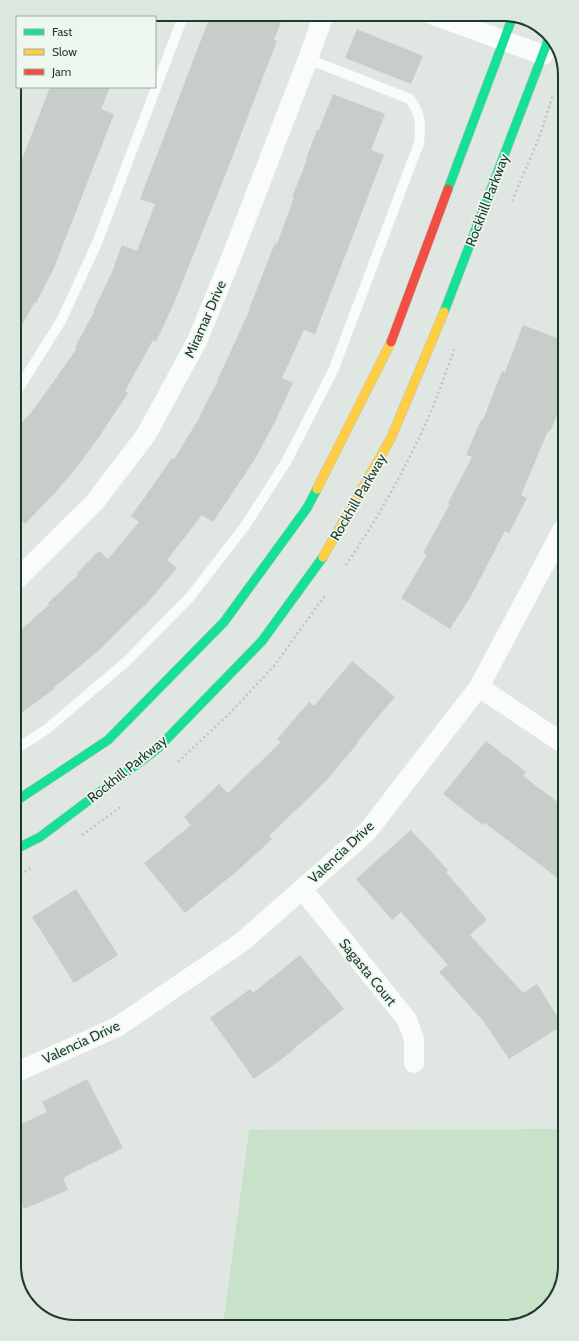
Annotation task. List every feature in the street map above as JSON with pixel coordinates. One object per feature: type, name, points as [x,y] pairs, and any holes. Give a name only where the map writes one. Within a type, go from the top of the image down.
[{"type":"street","name":"Miramar Drive","points":[[21,577],[94,503],[146,436],[197,341],[231,258],[322,21]]},
{"type":"street","points":[[449,21],[503,42],[546,47]]},
{"type":"street","points":[[21,798],[108,740],[224,622],[307,508],[389,348],[512,22]]},
{"type":"street","name":"Rockhill Parkway","points":[[21,846],[40,837],[157,749],[262,641],[321,562],[392,438],[448,302],[546,47]]},
{"type":"street","name":"Valencia Drive","points":[[21,1070],[117,1027],[242,942],[367,832],[479,687],[558,538]]},
{"type":"street","points":[[479,687],[558,740]]},
{"type":"street","name":"Sagasta Court","points":[[302,889],[407,1020],[414,1039],[414,1063]]},
{"type":"lane","points":[[156,88],[181,21]]},
{"type":"lane","points":[[21,746],[47,730],[127,661],[190,597],[245,526],[282,469],[333,371],[419,143],[421,126],[416,108],[410,99],[308,59]]},
{"type":"lane","points":[[21,384],[60,321],[97,243],[156,88]]},
{"type":"green space","points":[[558,1129],[558,1273],[554,1287],[549,1296],[537,1309],[515,1319],[224,1320],[249,1130]]},
{"type":"building","points":[[208,21],[281,21],[274,40],[277,41],[221,186],[174,303],[156,342],[153,340],[125,391],[128,393],[99,437],[77,467],[25,524],[21,520],[21,424],[33,410],[77,348],[75,347],[94,312],[122,245],[137,251],[155,204],[140,199]]},
{"type":"building","points":[[357,29],[423,56],[411,84],[345,58]]},
{"type":"building","points":[[50,88],[110,88],[101,109],[114,114],[54,268],[36,303],[35,302],[21,326],[21,162]]},
{"type":"building","points":[[333,94],[385,114],[371,150],[384,155],[315,334],[304,330],[282,378],[293,383],[274,424],[255,459],[213,522],[202,515],[167,560],[177,568],[148,602],[96,653],[53,688],[54,689],[21,713],[21,630],[49,605],[48,603],[78,575],[77,573],[99,551],[108,559],[139,522],[131,516],[172,458],[174,459],[200,417],[218,381],[250,309],[275,243],[277,244],[294,197],[292,197],[307,160],[306,159],[317,130],[319,130]]},
{"type":"building","points":[[523,325],[558,338],[558,412],[550,432],[548,431],[521,495],[527,498],[509,533],[505,531],[471,596],[450,629],[401,598],[427,555],[423,553],[450,504],[448,503],[472,457],[466,455],[481,420],[483,420],[502,371],[505,372]]},
{"type":"building","points":[[352,661],[395,697],[325,782],[269,836],[272,839],[236,872],[185,913],[144,863],[191,825],[184,817],[219,784],[228,793],[281,742],[277,739],[309,702],[314,706]]},
{"type":"building","points":[[486,741],[526,772],[523,776],[558,802],[558,878],[485,823],[483,825],[443,794]]},
{"type":"building","points":[[411,830],[448,870],[446,872],[487,920],[470,935],[523,993],[537,984],[558,1017],[558,1028],[509,1059],[484,1022],[439,972],[448,965],[401,912],[392,920],[356,879]]},
{"type":"building","points":[[76,889],[118,955],[74,983],[32,917]]},
{"type":"building","points":[[300,955],[344,1009],[293,1049],[294,1050],[254,1079],[210,1018],[250,989],[253,993]]},
{"type":"building","points":[[87,1079],[123,1148],[63,1178],[68,1190],[24,1209],[21,1202],[21,1124],[47,1112],[42,1102]]},
{"type":"traffic: fast","points":[[448,189],[511,22]]},
{"type":"traffic: fast","points":[[444,312],[547,42]]},
{"type":"traffic: fast","points":[[21,798],[108,740],[224,622],[307,508],[317,489]]},
{"type":"traffic: fast","points":[[21,846],[40,837],[157,749],[262,641],[323,557]]},
{"type":"traffic: slow","points":[[323,557],[391,438],[444,312]]},
{"type":"traffic: slow","points":[[317,489],[391,342]]},
{"type":"traffic: jam","points":[[391,342],[448,189]]}]
